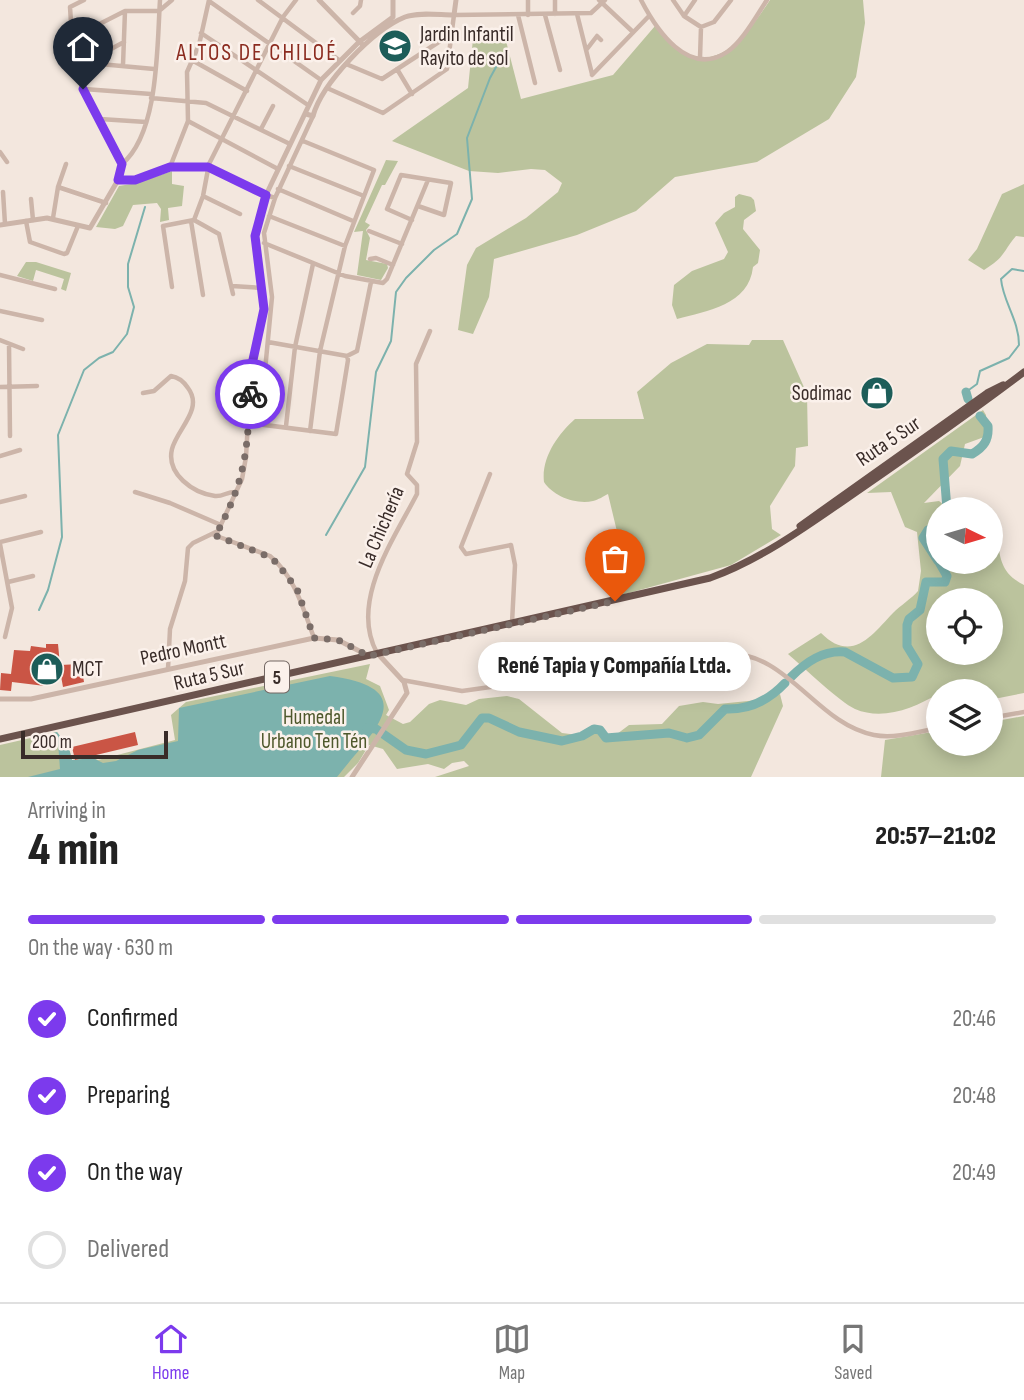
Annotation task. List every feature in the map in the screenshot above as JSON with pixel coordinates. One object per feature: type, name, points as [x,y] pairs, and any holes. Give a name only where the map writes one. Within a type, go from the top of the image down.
[{"type":"highway","name":"Ruta 5 Sur","points":[[0,739],[702,581],[750,561],[786,538],[905,458],[1024,372]]},
{"type":"highway","name":"Ruta 5 Sur","points":[[786,538],[810,517],[987,393],[1016,379]]},
{"type":"highway","points":[[894,458],[905,458]]},
{"type":"street","points":[[84,0],[70,7],[74,69],[122,164]]},
{"type":"street","points":[[3,192],[2,225],[53,218],[92,229],[118,180],[122,164],[137,149],[146,122],[155,69],[160,0]]},
{"type":"street","points":[[70,39],[125,11],[159,11],[172,0]]},
{"type":"street","points":[[259,0],[339,60]]},
{"type":"street","points":[[203,295],[192,221],[203,196],[208,167],[283,17],[296,0]]},
{"type":"street","points":[[319,0],[362,44]]},
{"type":"street","points":[[353,13],[360,6],[361,0]]},
{"type":"street","points":[[260,423],[272,297],[264,243],[269,216],[278,189],[326,88],[362,44],[393,17],[393,0]]},
{"type":"street","points":[[326,88],[383,113],[412,94],[447,69],[456,0]]},
{"type":"street","points":[[528,0],[528,15]]},
{"type":"street","points":[[555,0],[555,15]]},
{"type":"street","points":[[641,0],[649,16],[676,48],[700,58],[729,51],[767,0]]},
{"type":"street","points":[[673,0],[684,16],[701,27]]},
{"type":"street","points":[[684,16],[695,0]]},
{"type":"street","points":[[701,27],[714,22],[731,0]]},
{"type":"street","points":[[170,167],[188,121],[187,72],[199,46],[209,1],[321,80]]},
{"type":"street","points":[[168,669],[170,629],[185,581],[188,548],[193,543],[214,535],[236,492],[246,457],[251,369],[264,309],[255,236],[266,195],[321,80],[339,60],[362,44],[398,21],[416,16],[591,13],[602,1],[633,32]]},
{"type":"street","points":[[122,65],[125,11]]},
{"type":"street","points":[[577,14],[592,75],[649,16]]},
{"type":"street","points":[[518,15],[535,83]]},
{"type":"street","points":[[545,15],[560,70]]},
{"type":"street","points":[[700,58],[701,27]]},
{"type":"street","points":[[201,33],[308,104]]},
{"type":"street","points":[[346,64],[383,79],[452,33]]},
{"type":"street","points":[[586,50],[597,36],[601,40]]},
{"type":"street","points":[[74,69],[124,42]]},
{"type":"street","points":[[181,54],[247,91]]},
{"type":"street","points":[[89,63],[155,69]]},
{"type":"street","points":[[397,69],[412,94]]},
{"type":"street","points":[[83,89],[206,103],[290,144]]},
{"type":"street","points":[[261,129],[273,106]]},
{"type":"street","points":[[306,114],[313,116]]},
{"type":"street","points":[[99,119],[146,122]]},
{"type":"street","points":[[188,121],[278,169]]},
{"type":"street","points":[[303,141],[374,170],[345,246],[320,351],[310,430]]},
{"type":"street","points":[[0,152],[8,162]]},
{"type":"street","points":[[53,218],[58,187],[66,164]]},
{"type":"street","points":[[289,166],[364,196]]},
{"type":"street","points":[[118,180],[135,180],[170,167],[208,167],[275,198]]},
{"type":"street","points":[[412,220],[387,209],[398,178],[404,174],[451,183],[444,215],[418,206]]},
{"type":"street","points":[[264,243],[339,274],[371,282],[385,281],[428,180]]},
{"type":"street","points":[[58,187],[106,203]]},
{"type":"street","points":[[278,189],[353,221]]},
{"type":"street","points":[[203,196],[240,214]]},
{"type":"street","points":[[31,200],[30,242],[67,253],[78,226]]},
{"type":"street","points":[[269,216],[345,246]]},
{"type":"street","points":[[172,287],[163,229],[166,225],[192,221],[229,238]]},
{"type":"street","points":[[369,231],[402,244]]},
{"type":"street","points":[[220,236],[233,294]]},
{"type":"street","points":[[370,259],[376,258],[393,265]]},
{"type":"street","points":[[286,426],[295,347],[313,264]]},
{"type":"street","points":[[0,275],[55,289]]},
{"type":"street","points":[[268,342],[347,356],[357,350],[371,282]]},
{"type":"street","points":[[232,286],[263,288]]},
{"type":"street","points":[[0,311],[42,320]]},
{"type":"street","name":"La Chichería","points":[[378,654],[368,635],[367,612],[380,564],[417,494],[417,485],[407,474],[417,442],[416,364],[430,331]]},
{"type":"street","points":[[0,340],[23,349]]},
{"type":"street","points":[[9,344],[10,436]]},
{"type":"street","points":[[249,423],[286,426],[333,435],[338,431],[347,356]]},
{"type":"street","points":[[143,393],[153,391],[171,376],[177,377],[186,386],[192,395],[191,412],[172,447],[176,474],[184,482],[213,496],[236,492]]},
{"type":"street","points":[[0,387],[37,386]]},
{"type":"street","points":[[0,456],[20,450]]},
{"type":"street","points":[[490,474],[461,547],[467,554],[511,545],[515,565],[512,624]]},
{"type":"street","points":[[135,492],[221,524]]},
{"type":"street","points":[[0,502],[25,496]]},
{"type":"street","points":[[5,638],[12,608],[0,543],[41,532]]},
{"type":"street","points":[[214,535],[276,562],[297,589],[314,638]]},
{"type":"street","points":[[8,582],[33,576]]},
{"type":"street","name":"Pedro Montt","points":[[0,699],[31,698],[314,638],[338,640],[369,656]]},
{"type":"street","points":[[352,777],[406,696],[406,687],[402,680],[378,654]]},
{"type":"street","points":[[402,680],[462,691],[736,654],[768,664],[825,710],[866,733],[890,736],[926,730]]},
{"type":"street","points":[[1003,716],[1024,712]]},
{"type":"street","points":[[358,770],[362,777]]},
{"type":"green space","points":[[770,0],[863,0],[865,23],[856,77],[829,119],[757,162],[675,177],[636,211],[577,235],[494,259],[489,297],[473,334],[458,330],[467,265],[476,248],[526,218],[558,192],[562,183],[545,170],[498,173],[469,171],[392,141],[468,88],[473,39],[505,37],[521,99],[613,75],[655,26],[673,44],[689,54],[704,57],[718,54],[745,34]]},
{"type":"green space","points":[[386,160],[398,161],[385,185],[382,185],[365,222],[370,225],[366,230],[370,238],[366,260],[387,264],[388,268],[381,280],[357,275],[363,231],[354,232]]},
{"type":"green space","points":[[172,171],[172,184],[184,186],[182,206],[168,208],[169,220],[160,222],[161,209],[157,203],[133,205],[123,226],[115,229],[96,227],[119,186]]},
{"type":"green space","points":[[1024,184],[1024,237],[1016,236],[1000,258],[984,270],[968,260],[977,249],[1002,194]]},
{"type":"green space","points":[[739,194],[754,200],[756,211],[744,220],[743,229],[760,250],[758,263],[753,267],[750,280],[744,290],[725,304],[677,319],[672,305],[674,285],[692,271],[724,259],[728,252],[715,223],[724,213],[735,207],[735,197]]},
{"type":"green space","points":[[26,262],[36,262],[71,273],[66,291],[61,289],[64,279],[36,270],[33,281],[17,276]]},
{"type":"green space","points":[[752,340],[783,340],[807,394],[808,446],[796,448],[795,466],[770,506],[772,529],[781,535],[731,565],[614,597],[605,545],[620,544],[608,494],[595,500],[579,502],[548,487],[544,482],[544,473],[552,447],[575,419],[644,419],[637,392],[671,363],[707,344],[749,345]]},
{"type":"green space","points":[[983,410],[986,415],[987,436],[965,444],[960,466],[930,497],[926,497],[926,574],[1003,574],[1003,565],[1011,576],[1024,585],[1024,693],[1003,697],[1003,679],[926,679],[926,700],[909,708],[876,714],[855,709],[840,699],[788,654],[821,633],[842,646],[861,643],[918,591],[921,571],[917,532],[905,527],[891,492],[867,493]]},
{"type":"green space","name":"Humedal Urbano Ten Tén","points":[[370,664],[366,679],[380,686],[389,710],[386,715],[403,724],[410,722],[429,704],[440,700],[466,705],[479,699],[507,696],[519,699],[562,733],[578,735],[599,730],[609,740],[629,725],[662,724],[679,706],[703,702],[718,704],[758,700],[780,694],[783,706],[751,777],[435,777],[469,766],[464,761],[452,763],[444,769],[428,764],[397,769],[383,749],[369,745],[358,763],[344,777],[0,777],[0,745],[57,732],[69,748],[72,760],[98,760],[175,740],[171,715],[186,702]]},
{"type":"green space","points":[[1024,716],[1024,777],[881,777],[885,740],[926,733],[926,756],[1003,756],[1003,720]]},
{"type":"water","name":"Humedal Urbano Ten Tén","points":[[330,676],[359,682],[376,691],[383,702],[382,714],[375,729],[337,777],[28,777],[60,769],[58,742],[53,733],[57,732],[69,748],[72,760],[93,758],[103,763],[116,761],[138,750],[178,741],[179,708]]},
{"type":"building","name":"MCT","points":[[46,644],[58,644],[60,665],[81,664],[84,682],[63,687],[61,676],[46,677],[45,686],[12,682],[11,691],[0,690],[1,673],[11,674],[14,650],[30,651],[31,646],[46,648]]},
{"type":"building","points":[[135,732],[138,745],[75,760],[72,747]]},
{"type":"waterway","points":[[326,535],[365,467],[376,372],[391,341],[396,292],[434,250],[457,234],[472,199],[467,138],[490,78],[501,58]]},
{"type":"waterway","points":[[39,610],[48,590],[62,537],[58,435],[84,370],[99,358],[113,352],[127,334],[134,307],[128,287],[128,264],[145,207]]},
{"type":"waterway","points":[[966,392],[977,384],[980,371],[1009,358],[1019,345],[1001,279],[1012,269],[1024,271]]},
{"type":"waterway","points":[[966,392],[968,399]]},
{"type":"waterway","points":[[946,497],[943,459],[951,451],[972,454],[983,446],[987,439],[988,426],[980,416]]},
{"type":"waterway","points":[[926,533],[923,538],[926,543]]},
{"type":"waterway","points":[[791,677],[815,658],[837,652],[845,652],[893,678],[912,677],[918,664],[907,646],[907,625],[909,619],[920,610],[926,582],[945,582],[946,574]]},
{"type":"waterway","points":[[367,728],[376,729],[406,750],[426,754],[461,745],[482,718],[489,718],[519,732],[562,741],[582,736],[594,729],[600,730],[606,738],[669,733],[687,738],[699,735],[725,709],[758,703],[785,683]]},
{"type":"way so far","points":[[250,394],[242,479],[214,535],[270,556],[276,562],[297,589],[314,638],[338,640],[369,656],[615,601]]},
{"type":"place","name":"Jardin Infantil Rayito de sol","points":[[395,46]]},
{"type":"place","name":"Sodimac","points":[[877,393]]},
{"type":"place","name":"René Tapia y Compañía Ltda.","points":[[615,601]]},
{"type":"place","name":"MCT","points":[[47,669]]},
{"type":"district","name":"ALTOS DE CHILOÉ","points":[[257,52]]},
{"type":"route","points":[[83,89],[122,164],[118,180],[135,180],[170,167],[208,167],[266,195],[255,236],[264,309],[251,369],[250,394]]}]
